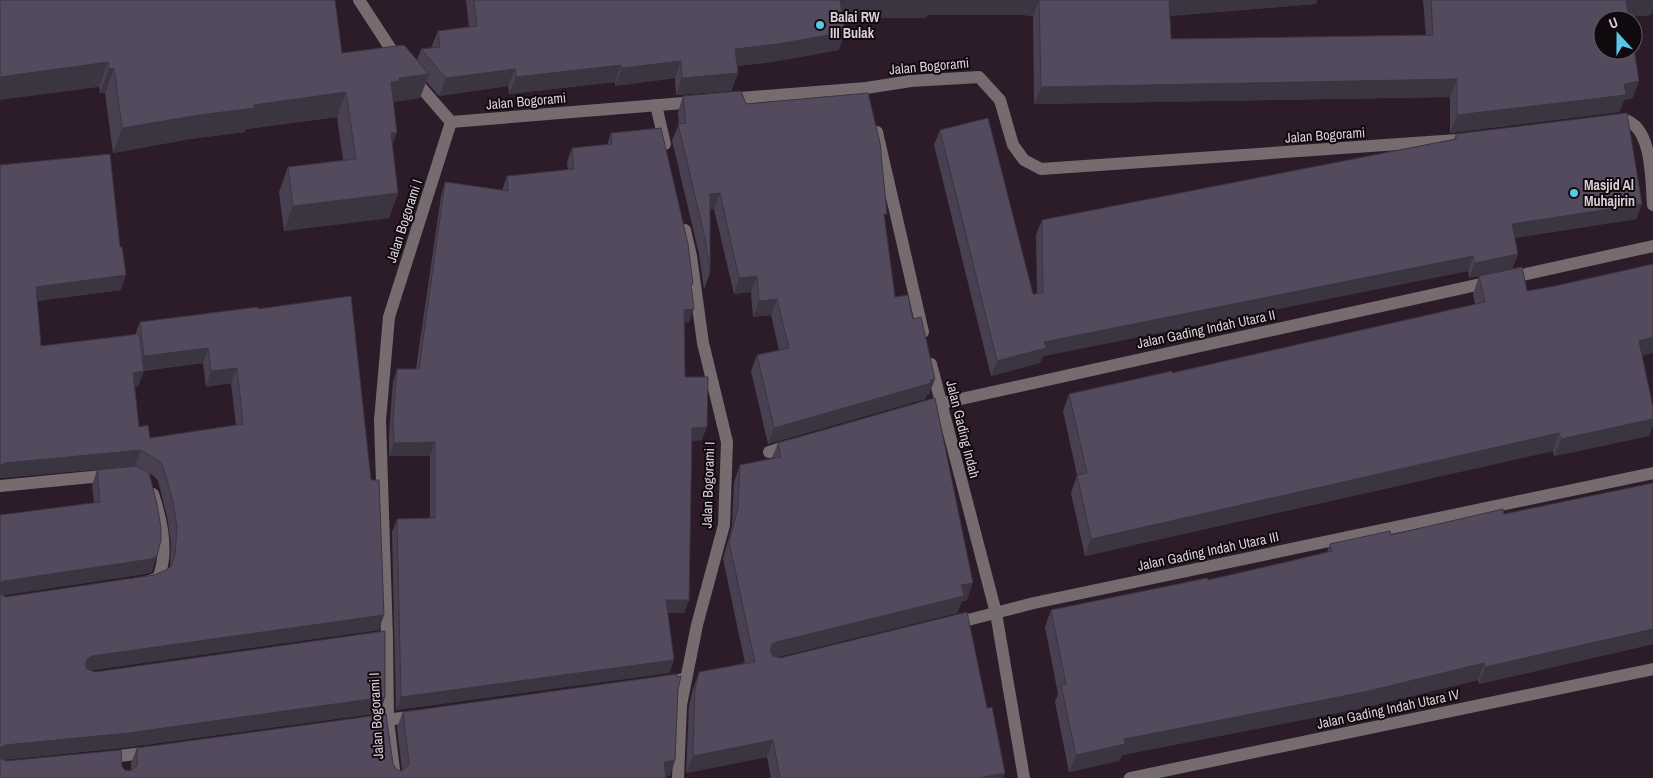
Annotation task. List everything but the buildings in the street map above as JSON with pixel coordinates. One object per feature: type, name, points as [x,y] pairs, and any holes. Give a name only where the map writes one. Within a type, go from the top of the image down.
[{"type":"street","points":[[359,0],[394,55],[451,122]]},
{"type":"street","name":"Jalan Bogorami","points":[[451,122],[656,105],[868,92],[910,80],[979,76],[1000,100],[1013,145],[1024,160],[1041,170],[1472,138]]},
{"type":"street","points":[[656,105],[667,152]]},
{"type":"street","points":[[1605,122],[1624,120],[1638,126],[1647,144],[1653,205]]},
{"type":"street","name":"Jalan Bogorami I","points":[[395,778],[388,720],[383,637],[380,420],[390,317],[451,122]]},
{"type":"street","name":"Jalan Gading Indah","points":[[875,122],[940,403],[996,613],[1024,778]]},
{"type":"street","name":"Jalan Bogorami I","points":[[678,778],[681,705],[697,625],[724,525],[726,442],[703,343],[691,256],[682,218]]},
{"type":"street","name":"Jalan Gading Indah Utara II","points":[[911,411],[940,403],[1653,246]]},
{"type":"street","points":[[769,452],[807,441]]},
{"type":"street","name":"Jalan Gading Indah Utara III","points":[[940,627],[1044,601],[1653,473]]},
{"type":"street","points":[[0,486],[123,474]]},
{"type":"street","points":[[137,583],[158,578],[162,568],[162,523],[150,483]]},
{"type":"street","name":"Jalan Gading Indah Utara IV","points":[[1130,778],[1653,669]]},
{"type":"street","points":[[648,684],[686,679]]},
{"type":"street","points":[[359,724],[427,714]]},
{"type":"street","points":[[94,759],[162,751]]},
{"type":"street","points":[[123,756],[124,771]]},
{"type":"place","name":"Balai RW III Bulak","points":[[820,25]]},
{"type":"place","name":"Masjid Al Muhajirin","points":[[1574,193]]}]
